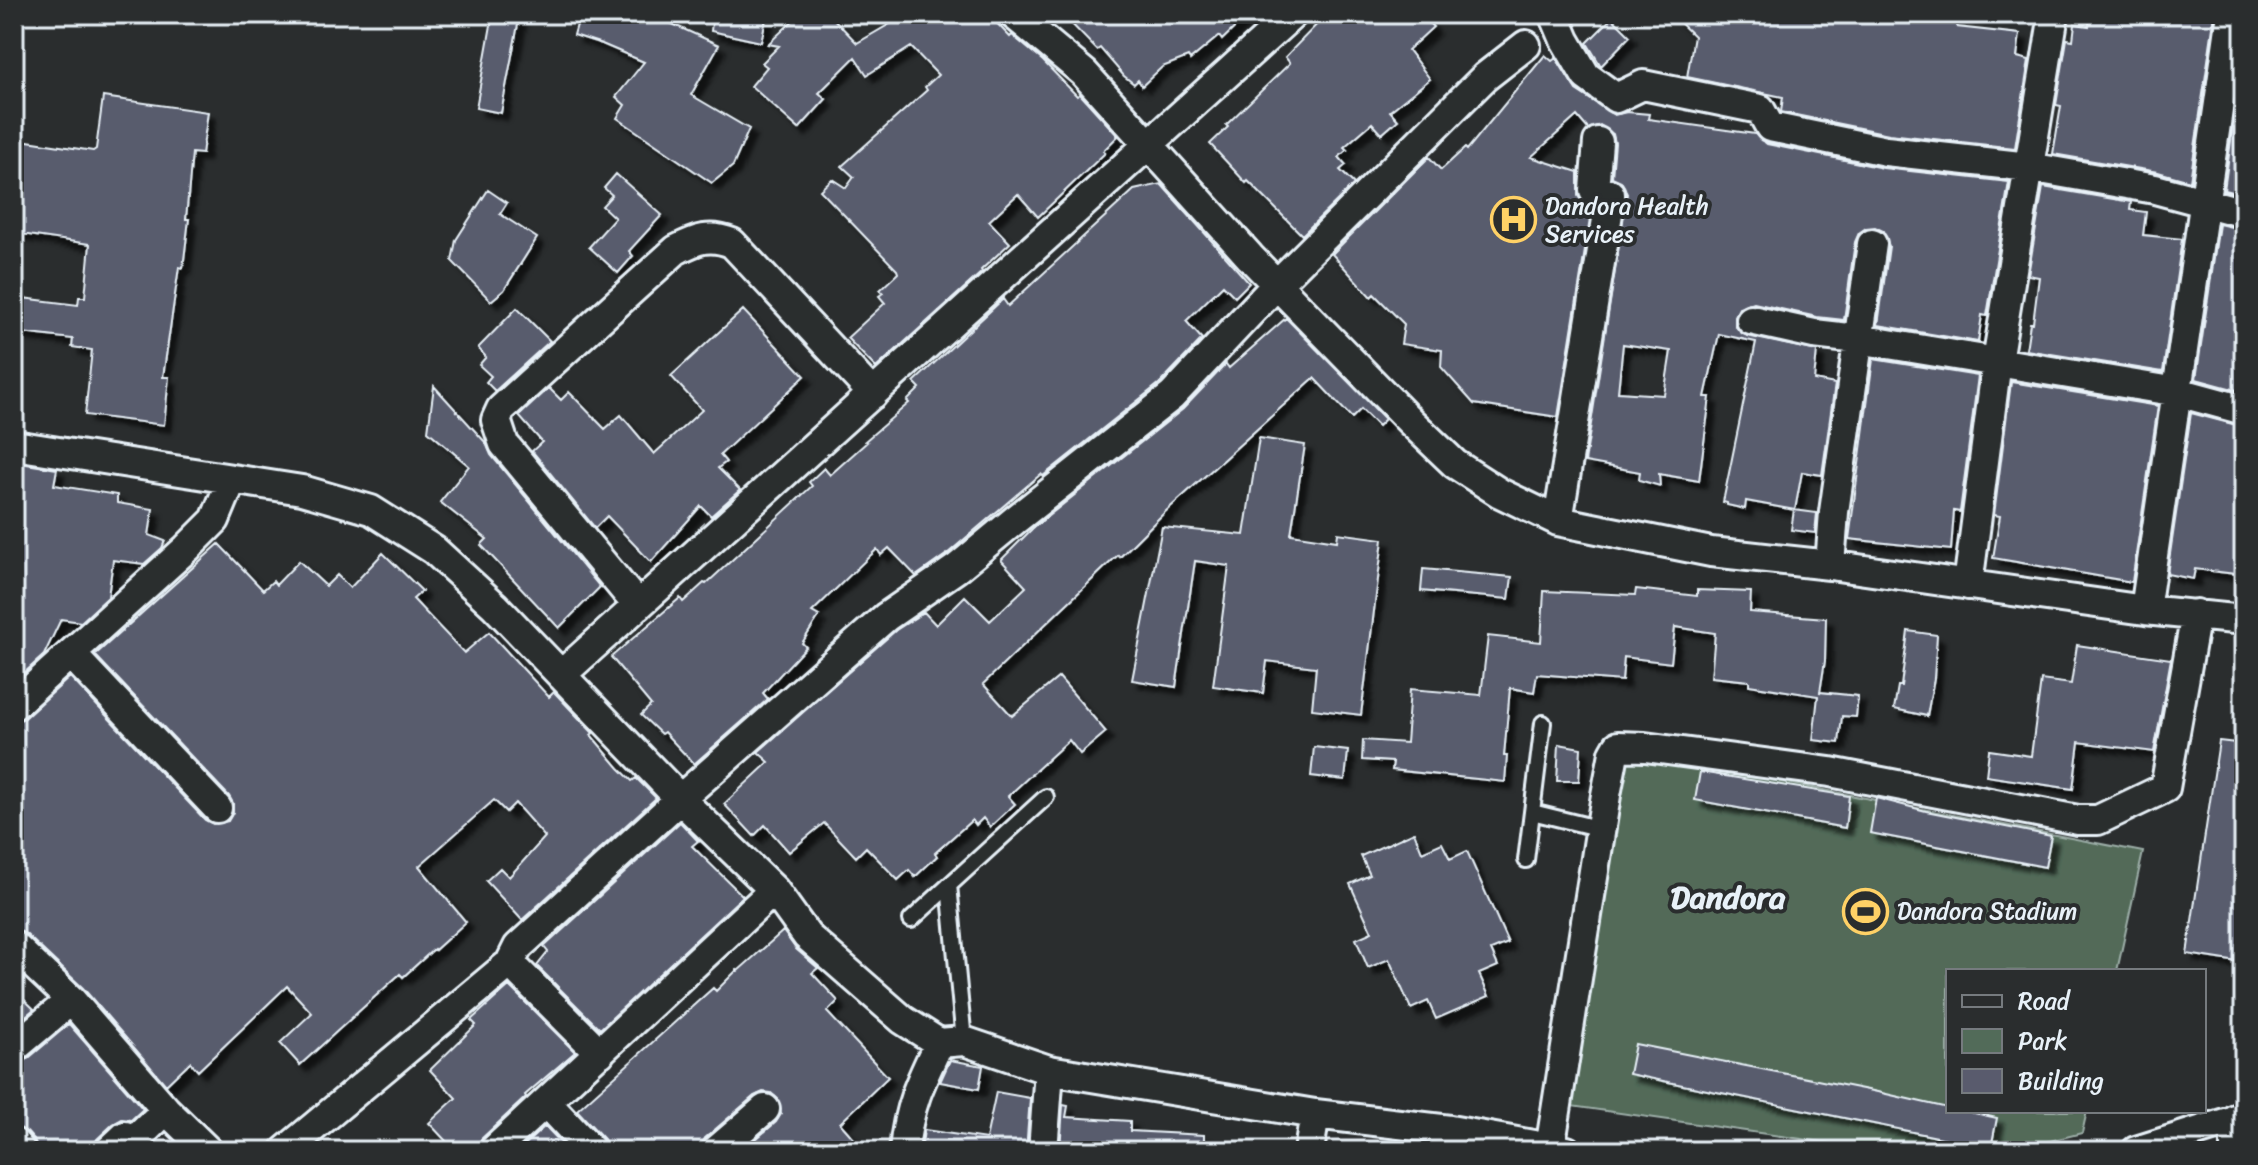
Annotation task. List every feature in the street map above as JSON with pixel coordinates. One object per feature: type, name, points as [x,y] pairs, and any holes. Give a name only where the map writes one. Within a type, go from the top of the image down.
[{"type":"street","points":[[1013,14],[1084,73],[1277,284],[1455,464],[1500,493],[1558,521],[1711,552],[1830,565],[2145,610],[2244,620]]},
{"type":"street","points":[[561,675],[1293,14]]},
{"type":"street","points":[[1554,14],[1586,76],[1616,98],[1643,85],[1760,109],[1770,127],[1886,151],[2029,167],[2155,189],[2244,213]]},
{"type":"street","points":[[1968,585],[1997,361],[2054,14]]},
{"type":"street","points":[[2145,610],[2232,14]]},
{"type":"street","points":[[285,1151],[510,963],[518,947],[886,617],[957,568],[1172,396],[1277,284],[1485,77],[1526,45]]},
{"type":"street","points":[[1558,521],[1610,201],[1610,194],[1594,190],[1598,142]]},
{"type":"street","points":[[638,606],[504,444],[497,430],[496,420],[501,409],[542,370],[676,250],[698,239],[716,236],[732,243],[873,394]]},
{"type":"street","points":[[1830,565],[1834,512],[1872,244]]},
{"type":"street","points":[[1751,320],[1814,334],[2178,392],[2244,410]]},
{"type":"street","points":[[14,445],[302,490],[371,510],[434,550],[495,606],[680,799],[774,890],[807,936],[903,1020],[952,1042],[1049,1070],[1315,1114],[1449,1141],[1558,1150],[1601,829],[1614,753],[1620,745],[1830,772],[2078,820],[2098,820],[2165,788],[2196,614]]},
{"type":"street","points":[[14,705],[215,520],[232,479]]},
{"type":"street","points":[[71,654],[217,808]]},
{"type":"street","points":[[493,1151],[774,890]]},
{"type":"street","points":[[14,946],[71,1000],[166,1110],[208,1151]]},
{"type":"street","points":[[510,963],[600,1053]]},
{"type":"street","points":[[14,1048],[71,1000]]},
{"type":"street","points":[[904,1151],[907,1119],[918,1086],[952,1042]]},
{"type":"street","points":[[1043,1151],[1049,1070]]},
{"type":"street","points":[[546,1102],[592,1151]]},
{"type":"street","points":[[716,1151],[765,1109]]},
{"type":"street","points":[[109,1151],[125,1136],[132,1143],[166,1110]]},
{"type":"street","points":[[1309,1151],[1315,1114]]},
{"type":"street","points":[[2136,1151],[2240,1118],[2235,1151]]},
{"type":"street","points":[[14,1143],[21,1151]]},
{"type":"lane","points":[[1526,860],[1543,723]]},
{"type":"lane","points":[[911,920],[1046,797]]},
{"type":"lane","points":[[1532,812],[1601,829]]},
{"type":"lane","points":[[949,885],[952,1042]]},
{"type":"green space","name":"Dandora Stadium","points":[[1628,752],[2143,852],[2117,969],[1946,969],[1946,1113],[2087,1113],[2082,1133],[2010,1151],[1885,1151],[1571,1106]]},
{"type":"building","points":[[493,14],[520,14],[501,113],[476,108]]},
{"type":"building","points":[[580,14],[650,14],[719,45],[691,95],[749,129],[733,166],[712,183],[617,118],[625,105],[616,97],[644,62],[574,35]]},
{"type":"building","points":[[713,14],[767,14],[761,42],[711,31]]},
{"type":"building","points":[[800,14],[829,14],[857,43],[907,14],[965,14],[970,20],[976,14],[988,14],[1010,37],[1012,35],[1043,61],[1077,96],[1080,94],[1118,136],[1103,151],[1105,153],[1038,217],[1018,194],[989,221],[1010,243],[876,368],[847,338],[885,303],[879,296],[883,293],[880,290],[898,273],[820,190],[832,179],[846,188],[854,177],[842,166],[927,90],[925,87],[938,75],[911,47],[867,75],[855,57],[819,93],[826,99],[799,129],[751,86],[767,67],[762,63],[779,46],[768,44]]},
{"type":"building","points":[[1062,14],[1249,14],[1222,40],[1219,36],[1190,60],[1188,57],[1162,67],[1142,86],[1138,80],[1134,84],[1124,76],[1100,48],[1097,50]]},
{"type":"building","points":[[1327,14],[1421,14],[1433,27],[1408,50],[1430,79],[1390,111],[1398,120],[1382,134],[1372,123],[1344,147],[1347,150],[1339,157],[1346,165],[1340,170],[1354,184],[1302,235],[1248,181],[1246,183],[1210,144],[1290,63],[1285,57]]},
{"type":"building","points":[[1671,14],[1866,14],[1909,19],[1910,14],[1959,14],[1957,27],[2020,34],[2017,57],[2029,60],[2015,148],[1889,134],[1781,112],[1783,97],[1687,77],[1694,36]]},
{"type":"building","points":[[2090,14],[2166,22],[2167,14],[2215,14],[2190,181],[2158,172],[2053,154],[2061,106],[2056,105],[2067,39],[2073,40],[2075,24],[2089,26]]},
{"type":"building","points":[[1612,18],[1630,36],[1601,66],[1587,43]]},
{"type":"building","points":[[2244,49],[2244,195],[2224,190]]},
{"type":"building","points":[[1545,55],[1552,61],[1556,58],[1576,90],[1614,115],[1627,112],[1649,114],[1648,119],[1755,134],[1767,144],[1883,168],[2009,182],[1987,316],[1982,315],[1978,342],[1878,325],[1889,246],[1883,231],[1875,227],[1866,228],[1859,233],[1855,242],[1844,320],[1754,303],[1739,308],[1735,316],[1735,326],[1747,336],[1817,351],[1814,380],[1835,384],[1822,475],[1802,472],[1795,510],[1746,501],[1745,509],[1723,502],[1756,342],[1719,334],[1705,397],[1710,397],[1699,481],[1659,474],[1660,486],[1639,480],[1640,472],[1585,462],[1627,194],[1621,181],[1612,177],[1613,134],[1600,125],[1588,129],[1577,116],[1531,157],[1578,172],[1578,196],[1583,203],[1592,207],[1558,417],[1474,404],[1441,367],[1442,350],[1401,344],[1404,324],[1374,294],[1371,297],[1332,254],[1429,157],[1441,170],[1465,148],[1467,150]],"holes":[[[1623,344],[1671,351],[1664,395],[1618,392]]]},
{"type":"building","points":[[103,97],[208,112],[202,154],[192,153],[183,268],[179,267],[163,377],[169,377],[164,425],[85,415],[92,350],[72,347],[73,339],[14,332],[14,297],[78,305],[79,297],[85,297],[90,244],[14,233],[14,139],[93,151],[96,149]]},
{"type":"building","points":[[616,174],[662,215],[629,251],[633,256],[618,273],[589,247],[615,218],[602,206],[612,195],[604,188]]},
{"type":"building","points":[[1161,184],[1249,283],[1235,297],[1223,285],[1186,321],[1202,339],[1160,383],[1043,476],[1041,474],[947,554],[916,576],[889,548],[881,555],[877,549],[812,612],[819,616],[802,643],[806,647],[763,693],[768,699],[694,764],[664,732],[661,734],[641,715],[651,705],[611,657],[680,598],[683,602],[706,584],[812,486],[809,482],[824,468],[830,475],[867,442],[909,403],[907,401],[920,388],[914,382],[1003,299],[1008,306],[1134,190]]},
{"type":"building","points":[[2043,187],[2131,202],[2130,210],[2146,212],[2143,235],[2182,239],[2163,372],[2026,350],[2039,277],[2028,275]]},
{"type":"building","points":[[488,190],[507,203],[500,214],[537,238],[504,290],[491,301],[452,261],[456,240]]},
{"type":"building","points":[[2219,224],[2244,230],[2244,392],[2196,379]]},
{"type":"building","points":[[517,308],[550,341],[495,391],[486,382],[491,376],[479,365],[486,357],[478,348]]},
{"type":"building","points":[[743,310],[805,376],[720,455],[726,462],[718,468],[740,490],[711,516],[701,506],[651,562],[607,516],[595,528],[532,451],[542,442],[519,416],[549,388],[561,400],[569,392],[605,429],[621,415],[654,454],[702,410],[671,376]]},
{"type":"building","points":[[1286,318],[1385,419],[1378,426],[1361,409],[1352,418],[1314,378],[1165,512],[1120,557],[1118,555],[983,684],[1012,716],[1059,677],[1106,732],[1080,754],[1069,740],[1008,796],[1015,804],[990,827],[983,818],[976,825],[972,820],[935,853],[937,856],[915,877],[909,870],[898,880],[866,847],[856,857],[824,823],[789,852],[765,825],[754,836],[724,804],[769,762],[758,752],[896,630],[924,612],[936,625],[965,596],[990,621],[1026,587],[1001,560],[1033,528],[1183,409],[1226,364],[1229,368]]},
{"type":"building","points":[[1873,359],[1978,376],[1960,512],[1954,511],[1951,550],[1849,539]]},
{"type":"building","points":[[2011,382],[2158,406],[2132,582],[1993,558],[2000,516],[1994,515]]},
{"type":"building","points":[[434,386],[486,443],[491,455],[600,587],[559,628],[481,545],[487,539],[440,502],[469,466],[428,431]]},
{"type":"building","points":[[2191,413],[2244,427],[2244,575],[2195,569],[2193,579],[2167,574]]},
{"type":"building","points":[[1259,438],[1305,445],[1291,534],[1337,541],[1338,533],[1383,539],[1361,715],[1312,709],[1316,667],[1267,661],[1263,693],[1213,686],[1229,566],[1195,561],[1176,687],[1132,680],[1162,527],[1244,535]]},
{"type":"building","points":[[14,462],[57,469],[54,485],[117,495],[117,503],[153,509],[149,535],[165,541],[162,548],[144,564],[113,560],[108,597],[81,622],[61,619],[44,655],[14,682]]},
{"type":"building","points":[[1794,510],[1817,513],[1815,533],[1791,530]]},
{"type":"building","points":[[219,544],[263,590],[273,581],[276,585],[299,561],[326,586],[337,575],[350,588],[383,553],[422,591],[413,599],[464,653],[489,632],[549,697],[554,692],[632,781],[636,778],[656,798],[522,920],[486,881],[500,868],[509,877],[545,837],[515,803],[506,812],[494,800],[419,866],[466,922],[435,950],[403,977],[400,974],[300,1065],[280,1043],[312,1013],[287,986],[198,1071],[190,1062],[166,1085],[83,988],[26,934],[14,929],[14,722],[25,718],[70,677],[205,820],[213,824],[228,821],[233,812],[229,796],[95,655]]},
{"type":"building","points":[[1423,569],[1512,577],[1509,599],[1421,591]]},
{"type":"building","points":[[1636,589],[1697,596],[1697,590],[1751,592],[1750,612],[1826,618],[1825,661],[1820,692],[1858,696],[1856,717],[1842,716],[1839,743],[1813,740],[1818,696],[1749,685],[1749,681],[1711,677],[1715,633],[1675,627],[1671,663],[1624,657],[1622,681],[1537,674],[1534,692],[1510,688],[1505,782],[1392,770],[1393,762],[1362,760],[1363,740],[1406,743],[1410,689],[1481,695],[1488,636],[1541,642],[1544,591],[1635,595]]},
{"type":"building","points":[[1908,631],[1937,635],[1927,716],[1894,709],[1898,686],[1901,686]]},
{"type":"building","points":[[2077,645],[2171,659],[2154,752],[2079,742],[2073,789],[1986,776],[1989,750],[2031,756],[2041,680],[2071,684]]},
{"type":"building","points":[[2219,741],[2244,744],[2244,963],[2187,954]]},
{"type":"building","points":[[1559,744],[1581,748],[1579,781],[1557,781]]},
{"type":"building","points":[[1314,747],[1348,751],[1345,780],[1311,776]]},
{"type":"building","points":[[1700,772],[1849,796],[1845,828],[1695,800]]},
{"type":"building","points":[[1876,798],[2051,836],[2045,867],[1870,833]]},
{"type":"building","points":[[680,822],[698,841],[692,846],[743,896],[600,1029],[537,966],[548,952],[544,947]]},
{"type":"building","points":[[1414,832],[1422,852],[1442,843],[1450,859],[1467,851],[1508,943],[1491,950],[1498,966],[1479,974],[1489,996],[1436,1019],[1428,1001],[1411,1009],[1389,959],[1368,968],[1356,939],[1372,932],[1350,884],[1370,875],[1361,856]]},
{"type":"building","points":[[783,931],[796,949],[818,968],[812,973],[838,1001],[827,1012],[888,1077],[840,1123],[855,1140],[843,1151],[742,1151],[781,1114],[778,1099],[771,1093],[763,1092],[754,1096],[705,1138],[699,1151],[609,1151],[604,1139],[577,1110],[713,988],[716,991]]},
{"type":"building","points":[[509,986],[575,1052],[525,1095],[481,1139],[476,1151],[436,1151],[446,1141],[429,1123],[456,1098],[430,1070],[476,1025],[471,1020]]},
{"type":"building","points":[[14,990],[34,1009],[14,1026]]},
{"type":"building","points":[[69,1024],[143,1109],[131,1120],[122,1119],[113,1124],[97,1139],[92,1151],[38,1151],[27,1132],[14,1126],[14,1065],[25,1061]]},
{"type":"building","points":[[1635,1044],[1873,1091],[1946,1108],[1946,1113],[1974,1113],[1997,1118],[1991,1148],[1629,1074]]},
{"type":"building","points":[[950,1060],[983,1066],[979,1089],[940,1082]]},
{"type":"building","points":[[996,1092],[1030,1098],[1026,1151],[921,1151],[924,1130],[986,1139]]},
{"type":"building","points":[[1063,1105],[1068,1106],[1066,1117],[1130,1121],[1130,1131],[1204,1135],[1204,1151],[1060,1151]]},
{"type":"building","points":[[545,1126],[569,1151],[518,1151]]},
{"type":"place","name":"Dandora Health Services","points":[[1514,220]]},
{"type":"place","name":"Dandora Stadium","points":[[1866,911]]},
{"type":"district","name":"Dandora","points":[[1728,897]]}]
